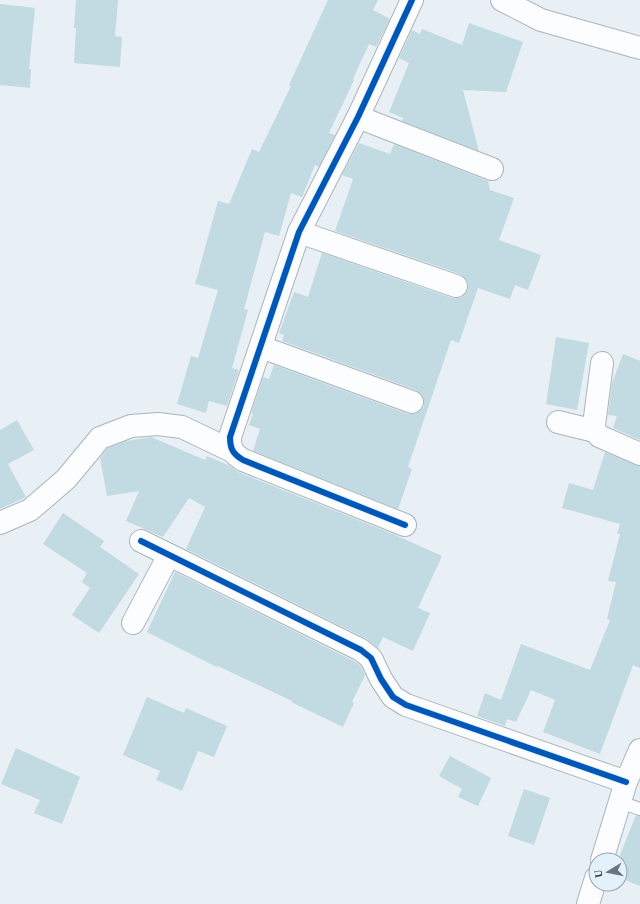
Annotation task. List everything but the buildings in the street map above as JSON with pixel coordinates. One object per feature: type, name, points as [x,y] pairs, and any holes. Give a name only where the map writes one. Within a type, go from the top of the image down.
[{"type":"street","points":[[405,525],[243,460],[232,450],[230,437],[299,232],[358,117],[412,0]]},
{"type":"street","points":[[502,0],[541,20],[640,48]]},
{"type":"street","points":[[358,117],[492,169]]},
{"type":"street","points":[[299,232],[456,286]]},
{"type":"street","points":[[260,348],[412,402]]},
{"type":"street","points":[[595,431],[594,418],[602,363]]},
{"type":"street","points":[[558,422],[595,431],[600,436],[640,454]]},
{"type":"street","points":[[0,523],[30,510],[66,479],[100,438],[131,426],[158,424],[182,427],[232,450]]},
{"type":"street","points":[[141,541],[361,650],[371,658],[381,679],[393,697],[406,705],[629,798]]},
{"type":"street","points":[[133,623],[169,555]]},
{"type":"street","points":[[605,852],[629,798],[640,750]]},
{"type":"street","points":[[588,904],[592,892]]},
{"type":"cycle path","points":[[405,525],[243,460],[233,451],[230,437],[299,232],[358,117],[412,0]]},
{"type":"cycle path","points":[[141,541],[361,650],[371,658],[381,679],[393,697],[406,705],[626,782]]}]
